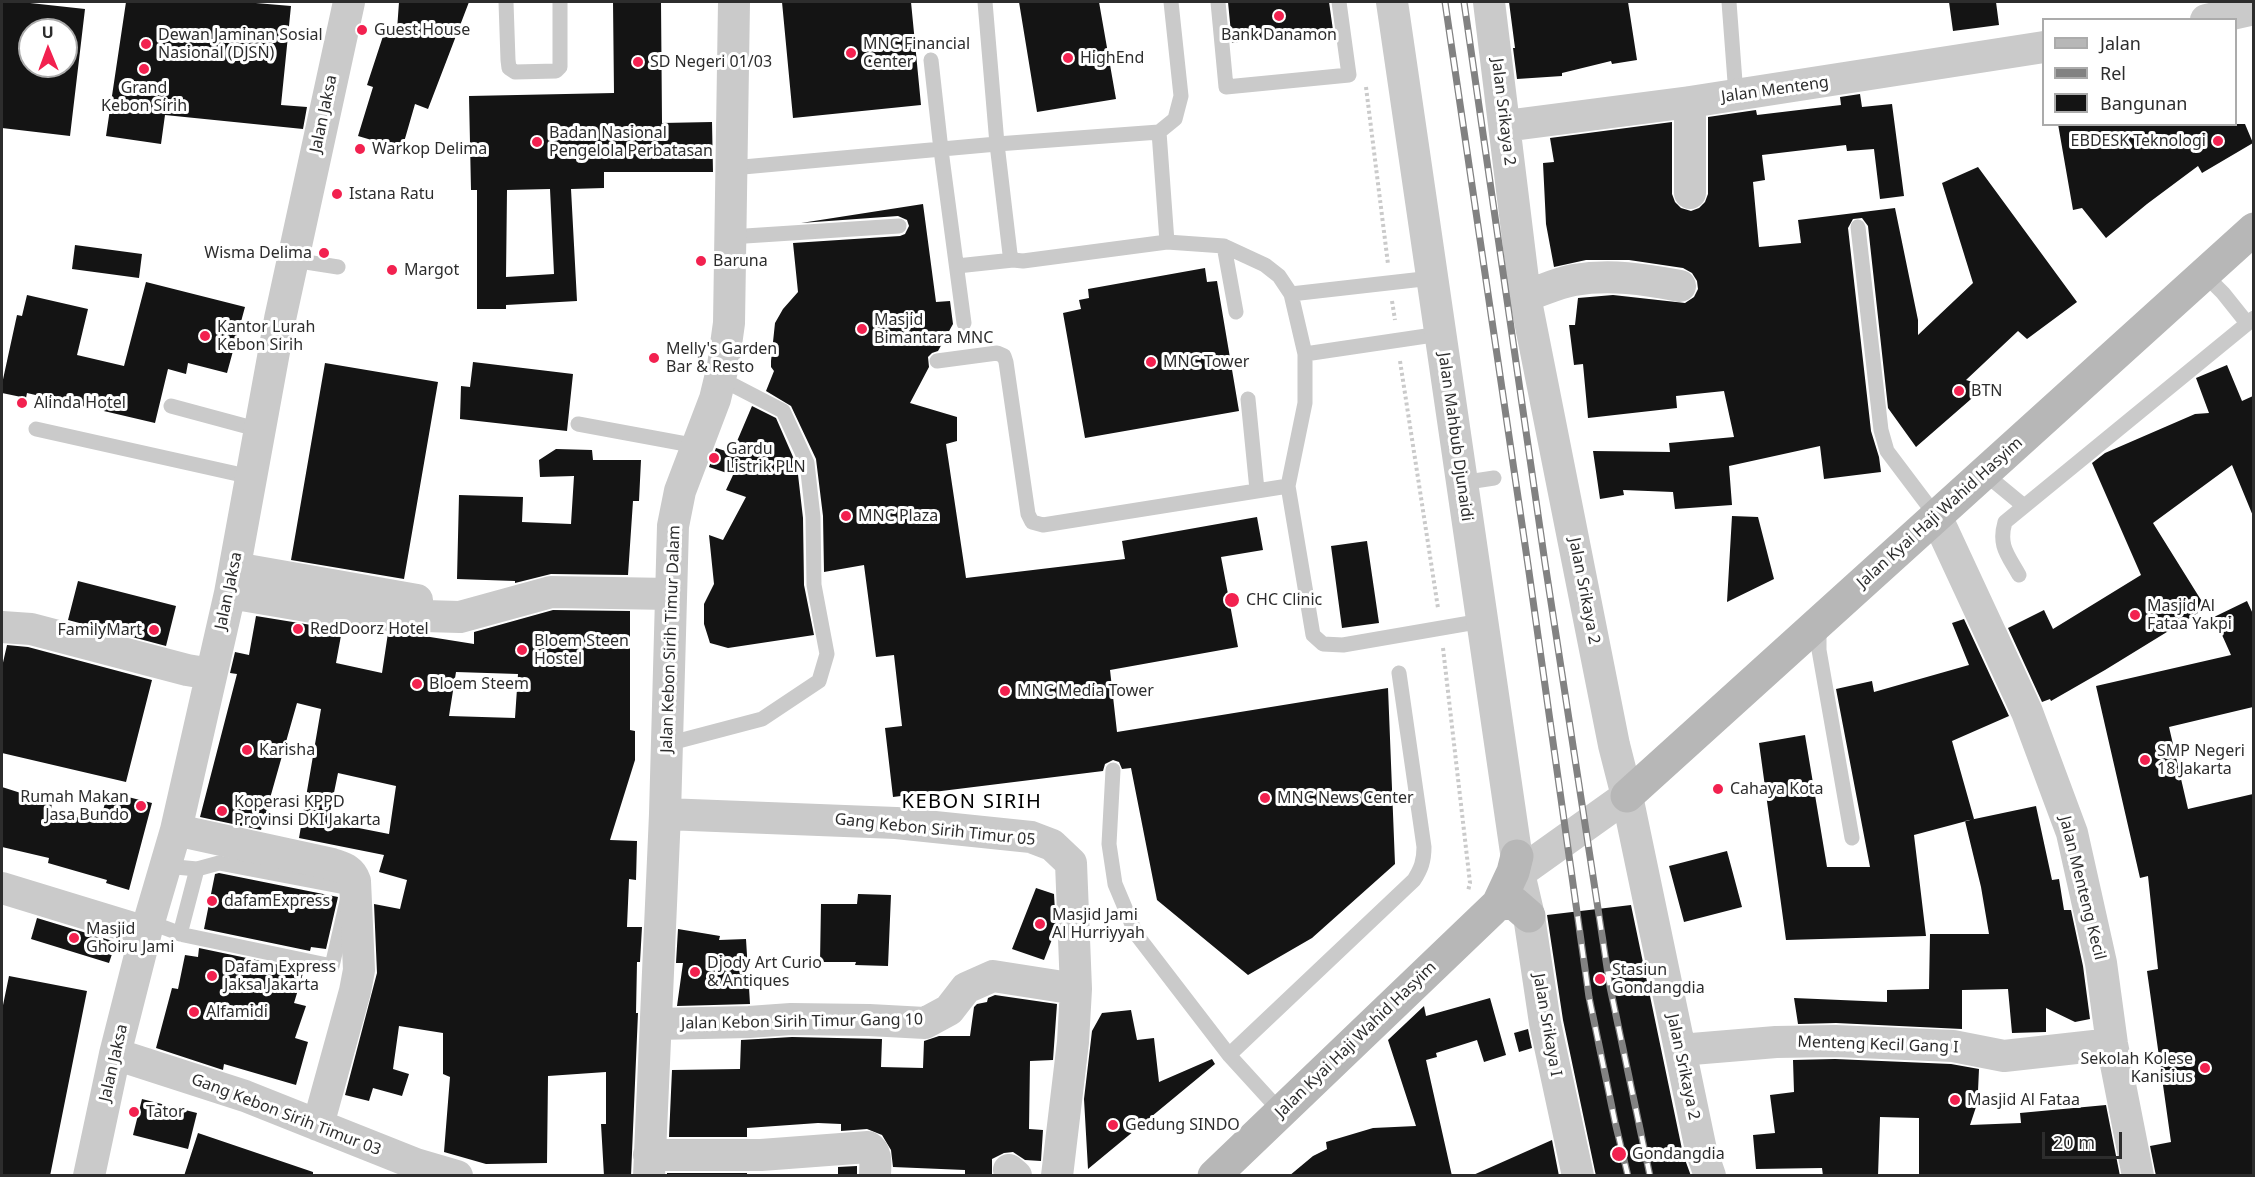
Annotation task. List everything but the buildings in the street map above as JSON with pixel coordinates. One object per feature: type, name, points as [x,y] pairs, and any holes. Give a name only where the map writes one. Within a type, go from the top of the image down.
[{"type":"street","name":"Jalan Jaksa","points":[[89,1176],[115,1054],[147,927],[176,830],[232,580],[293,260],[349,2]]},
{"type":"street","name":"Jalan Kebon Sirih Timur Dalam","points":[[649,1165],[665,814],[673,526],[680,491],[715,399],[729,323],[734,2]]},
{"type":"street","name":"Jalan Mahbub Djunaidi","points":[[1392,2],[1518,865]]},
{"type":"street","name":"Jalan Srikaya 2","points":[[1489,2],[1525,296],[1614,745],[1627,796],[1701,1150],[1710,1176]]},
{"type":"street","points":[[2215,18],[2253,9]]},
{"type":"street","name":"Jalan Menteng","points":[[1505,126],[1690,102],[2042,47]]},
{"type":"street","points":[[1690,102],[1690,193]]},
{"type":"street","name":"Jalan Kyai Haji Wahid Hasyim","points":[[1627,796],[2253,229]]},
{"type":"street","points":[[1525,296],[1571,281],[1601,277],[1645,279],[1680,286]]},
{"type":"street","name":"Jalan Menteng Kecil","points":[[1936,516],[2027,712],[2072,833],[2101,963],[2112,1044],[2138,1176]]},
{"type":"street","points":[[232,580],[353,614],[460,617],[551,592],[671,594]]},
{"type":"street","points":[[232,580],[418,600]]},
{"type":"street","points":[[2,627],[31,629],[187,670],[211,674]]},
{"type":"street","points":[[1498,904],[1518,865],[1627,796]]},
{"type":"street","name":"Gang Kebon Sirih Timur 05","points":[[665,814],[896,823],[1031,837],[1052,845],[1071,863],[1076,989],[1073,1042],[1057,1176]]},
{"type":"street","points":[[176,830],[332,864],[347,869],[352,874],[355,881],[358,970],[355,991],[318,1125]]},
{"type":"street","name":"Jalan Srikaya I","points":[[1518,865],[1529,916],[1545,1023],[1578,1176]]},
{"type":"street","points":[[2,888],[147,927]]},
{"type":"street","points":[[1498,904],[1514,903],[1529,916]]},
{"type":"street","name":"Jalan Kyai Haji Wahid Hasyim","points":[[1214,1176],[1498,904]]},
{"type":"street","name":"Jalan Kebon Sirih Timur Gang 10","points":[[657,1024],[791,1019],[925,1023],[949,1010],[966,988],[993,976],[1076,989]]},
{"type":"street","name":"Menteng Kecil Gang I","points":[[1680,1050],[1776,1042],[1835,1041],[1953,1046],[2004,1056],[2112,1044]]},
{"type":"street","name":"Gang Kebon Sirih Timur 03","points":[[115,1054],[245,1096],[416,1164],[458,1176]]},
{"type":"street","points":[[649,1165],[761,1165],[868,1147],[873,1150],[876,1157],[875,1176]]},
{"type":"lane","points":[[506,2],[509,68],[515,72],[556,70],[560,67],[560,2]]},
{"type":"lane","points":[[985,2],[997,144],[1010,254],[1013,260]]},
{"type":"lane","points":[[732,168],[1160,132],[1174,119],[1181,96],[1172,2]]},
{"type":"lane","points":[[1218,2],[1226,87],[1349,75],[1339,2]]},
{"type":"lane","points":[[1729,2],[1736,95]]},
{"type":"lane","points":[[931,60],[964,323]]},
{"type":"lane","points":[[1160,132],[1167,242]]},
{"type":"lane","points":[[730,237],[899,226]]},
{"type":"lane","points":[[1858,227],[1881,430],[1887,451],[1936,516]]},
{"type":"lane","points":[[957,266],[1023,261],[1167,242],[1224,246],[1265,265],[1279,276],[1291,294],[1305,354],[1305,403],[1288,486],[1312,635],[1323,645],[1342,645],[1482,621]]},
{"type":"lane","points":[[1224,246],[1236,312]]},
{"type":"lane","points":[[293,260],[338,267]]},
{"type":"lane","points":[[2019,575],[2003,546],[2001,536],[2005,522],[2250,320],[2204,274]]},
{"type":"lane","points":[[1291,294],[1432,278]]},
{"type":"lane","points":[[1305,354],[1440,334]]},
{"type":"lane","points":[[937,361],[998,353],[1004,356],[1028,514],[1032,522],[1043,525],[1288,486]]},
{"type":"lane","points":[[667,744],[762,719],[819,681],[827,654],[814,585],[813,518],[807,463],[783,411],[731,384],[721,375]]},
{"type":"lane","points":[[1248,399],[1257,490]]},
{"type":"lane","points":[[171,406],[260,430]]},
{"type":"lane","points":[[578,424],[697,446]]},
{"type":"lane","points":[[36,429],[251,477]]},
{"type":"lane","points":[[1984,473],[2024,506]]},
{"type":"lane","points":[[1461,483],[1494,478]]},
{"type":"lane","points":[[1820,622],[1820,650],[1852,838]]},
{"type":"lane","points":[[1229,1055],[1414,880],[1420,871],[1424,861],[1424,847],[1399,673]]},
{"type":"lane","points":[[1113,770],[1109,844],[1115,884],[1136,934],[1229,1055],[1281,1112]]},
{"type":"lane","points":[[147,927],[236,948],[332,966],[350,888],[219,863],[197,869],[165,866]]},
{"type":"lane","points":[[180,934],[197,869]]},
{"type":"railway","points":[[1445,2],[1589,997],[1628,1176]]},
{"type":"railway","points":[[1464,2],[1545,563],[1610,987],[1650,1176]]},
{"type":"place","name":"Bank Danamon","points":[[1279,16]]},
{"type":"place","name":"Guest House","points":[[362,30]]},
{"type":"place","name":"Dewan Jaminan Sosial Nasional (DJSN)","points":[[146,44]]},
{"type":"place","name":"MNC Financial Center","points":[[851,53]]},
{"type":"place","name":"HighEnd","points":[[1068,58]]},
{"type":"place","name":"SD Negeri 01/03","points":[[638,62]]},
{"type":"place","name":"Grand Kebon Sirih","points":[[144,69]]},
{"type":"place","name":"EBDESK Teknologi","points":[[2218,141]]},
{"type":"place","name":"Badan Nasional Pengelola Perbatasan","points":[[537,142]]},
{"type":"place","name":"Warkop Delima","points":[[360,149]]},
{"type":"place","name":"Istana Ratu","points":[[337,194]]},
{"type":"place","name":"Wisma Delima","points":[[324,253]]},
{"type":"place","name":"Baruna","points":[[701,261]]},
{"type":"place","name":"Margot","points":[[392,270]]},
{"type":"place","name":"Masjid Bimantara MNC","points":[[862,329]]},
{"type":"place","name":"Kantor Lurah Kebon Sirih","points":[[205,336]]},
{"type":"place","name":"Melly's Garden Bar & Resto","points":[[654,358]]},
{"type":"place","name":"MNC Tower","points":[[1151,362]]},
{"type":"place","name":"BTN","points":[[1959,391]]},
{"type":"place","name":"Alinda Hotel","points":[[22,403]]},
{"type":"place","name":"Gardu Listrik PLN","points":[[714,458]]},
{"type":"place","name":"MNC Plaza","points":[[846,516]]},
{"type":"place","name":"CHC Clinic","points":[[1232,600]]},
{"type":"place","name":"Masjid Al Fataa Yakpi","points":[[2135,615]]},
{"type":"place","name":"RedDoorz Hotel","points":[[298,629]]},
{"type":"place","name":"FamilyMart","points":[[154,630]]},
{"type":"place","name":"Bloem Steen Hostel","points":[[522,650]]},
{"type":"place","name":"Bloem Steem","points":[[417,684]]},
{"type":"place","name":"MNC Media Tower","points":[[1005,691]]},
{"type":"place","name":"Karisha","points":[[247,750]]},
{"type":"place","name":"SMP Negeri 18 Jakarta","points":[[2145,760]]},
{"type":"place","name":"Cahaya Kota","points":[[1718,789]]},
{"type":"place","name":"MNC News Center","points":[[1265,798]]},
{"type":"place","name":"Rumah Makan Jasa Bundo","points":[[141,806]]},
{"type":"place","name":"Koperasi KPPD Provinsi DKI Jakarta","points":[[222,811]]},
{"type":"place","name":"dafamExpress","points":[[212,901]]},
{"type":"place","name":"Masjid Jami Al Hurriyyah","points":[[1040,924]]},
{"type":"place","name":"Masjid Ghoiru Jami","points":[[74,938]]},
{"type":"place","name":"Djody Art Curio & Antiques","points":[[695,972]]},
{"type":"place","name":"Dafam Express Jaksa Jakarta","points":[[212,976]]},
{"type":"place","name":"Stasiun Gondangdia","points":[[1600,979]]},
{"type":"place","name":"Alfamidi","points":[[194,1012]]},
{"type":"place","name":"Sekolah Kolese Kanisius","points":[[2205,1068]]},
{"type":"place","name":"Masjid Al Fataa","points":[[1955,1100]]},
{"type":"place","name":"Tator","points":[[134,1112]]},
{"type":"place","name":"Gedung SINDO","points":[[1113,1125]]},
{"type":"place","name":"Gondangdia","points":[[1619,1154]]},
{"type":"district","name":"KEBON SIRIH","points":[[972,802]]}]
